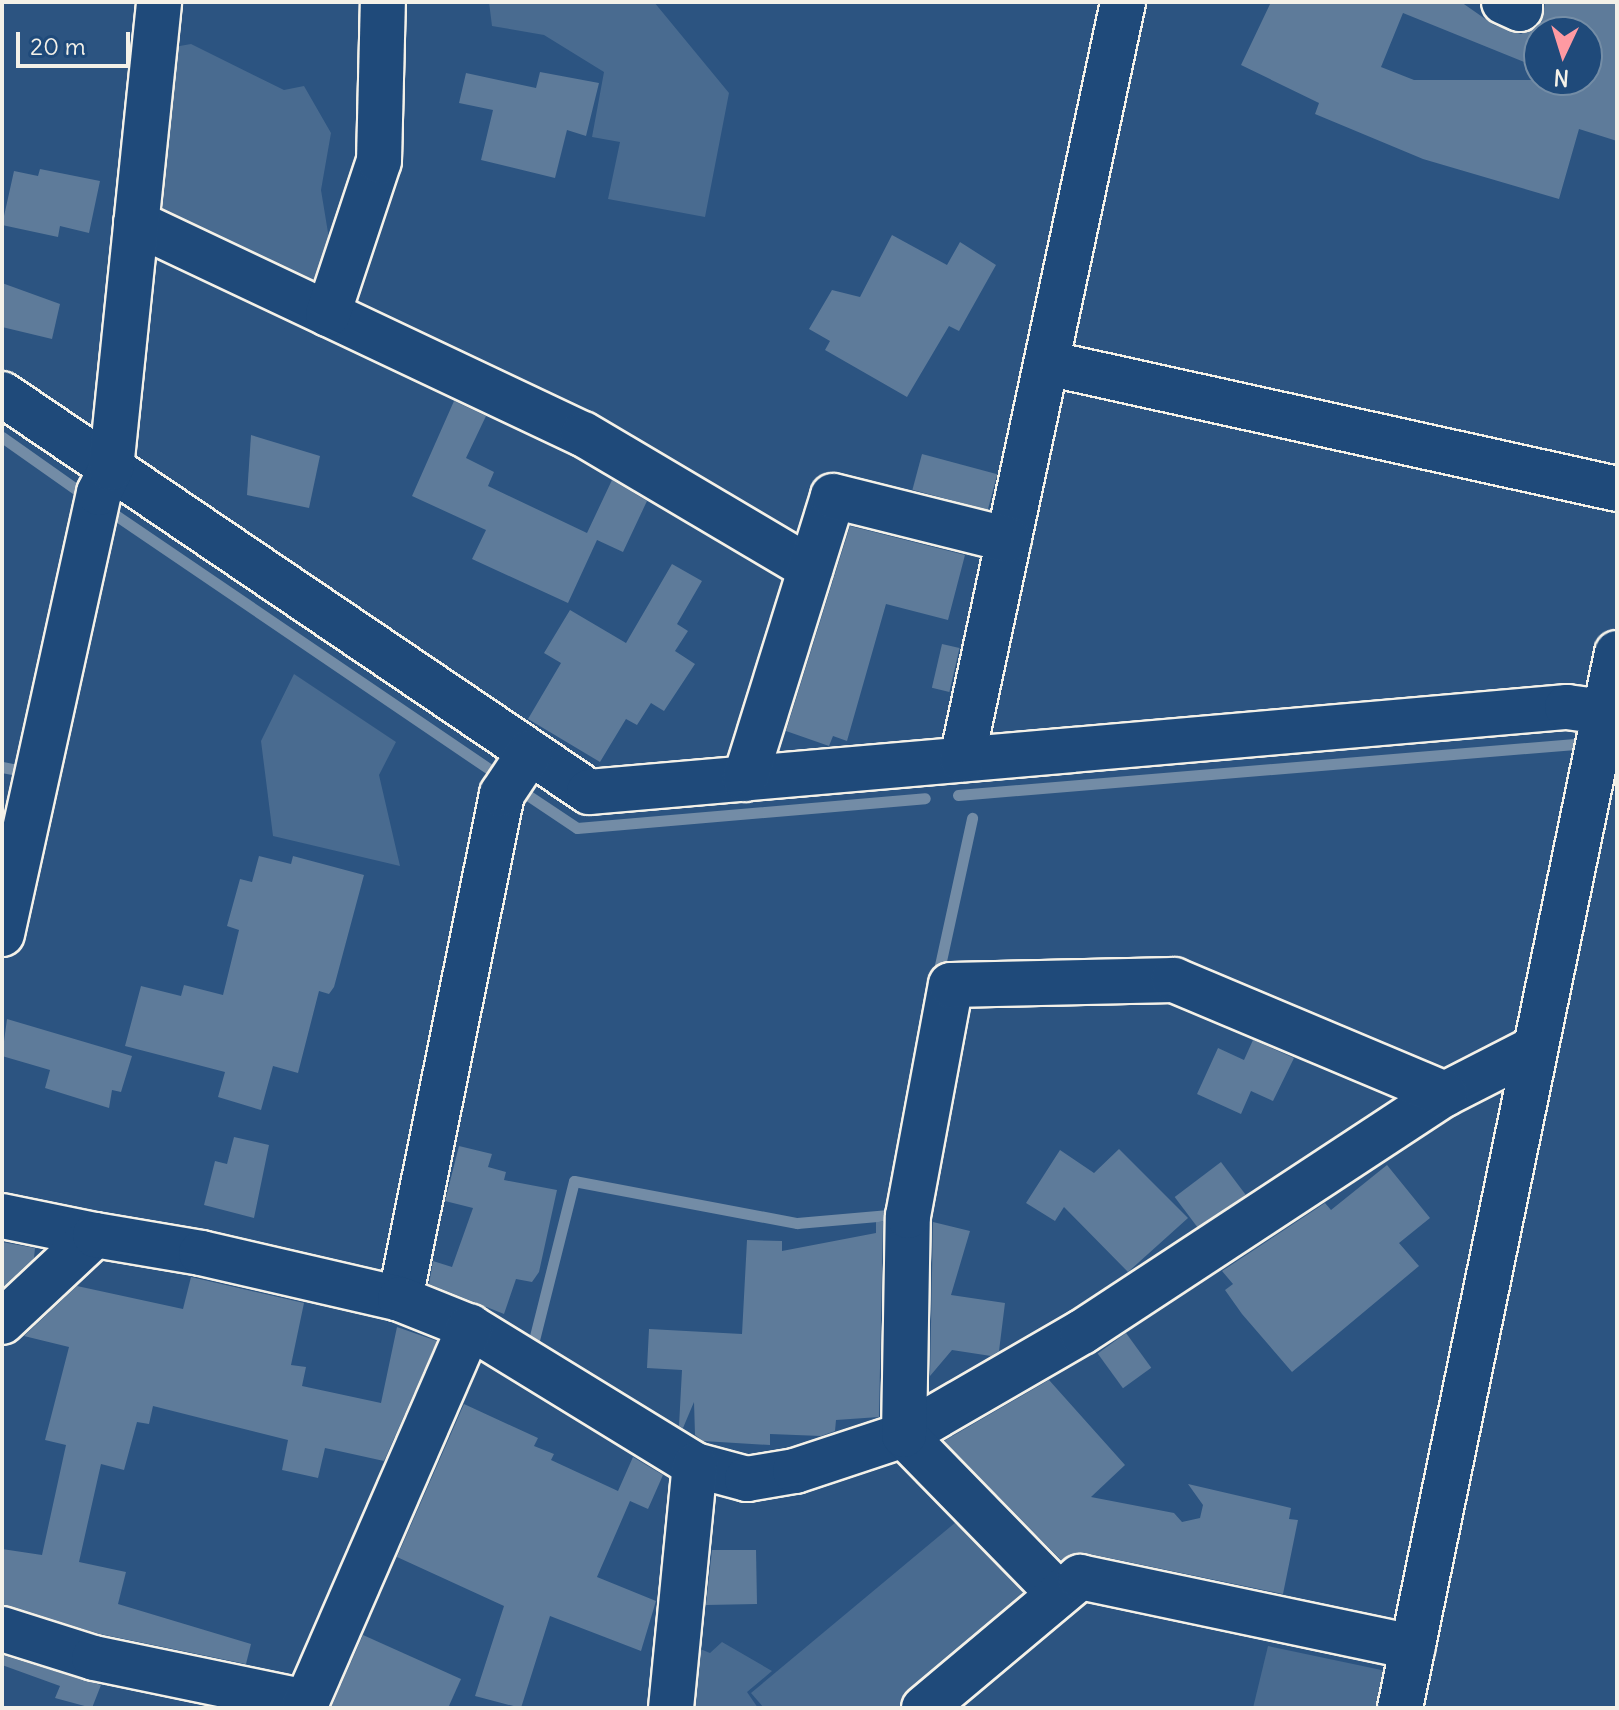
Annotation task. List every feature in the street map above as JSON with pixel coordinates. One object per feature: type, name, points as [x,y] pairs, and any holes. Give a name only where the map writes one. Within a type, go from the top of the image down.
[{"type":"street","points":[[2,934],[19,775],[99,493],[111,468],[159,2]]},
{"type":"street","points":[[328,314],[379,161],[383,2]]},
{"type":"street","points":[[962,759],[1123,2]]},
{"type":"street","points":[[1504,2],[1520,9],[1520,2]]},
{"type":"street","points":[[136,223],[583,434],[810,568]]},
{"type":"street","points":[[1047,363],[1617,489]]},
{"type":"street","points":[[2,394],[589,792],[1567,707],[1609,712]]},
{"type":"street","points":[[745,779],[833,496],[1009,540]]},
{"type":"street","points":[[1400,1708],[1533,1049],[1609,712],[1617,653]]},
{"type":"street","points":[[400,1299],[502,794],[530,752]]},
{"type":"street","points":[[1059,1594],[904,1435],[908,1216],[951,985],[1174,980],[1445,1094]]},
{"type":"street","points":[[2,1216],[400,1299],[470,1327],[695,1465],[747,1479],[795,1471],[904,1435],[1082,1332],[1445,1094],[1533,1049]]},
{"type":"street","points":[[2,1322],[95,1235]]},
{"type":"street","points":[[2,1629],[94,1658],[305,1705],[470,1327]]},
{"type":"street","points":[[671,1708],[695,1465]]},
{"type":"street","points":[[924,1708],[1080,1577],[1413,1647]]},
{"type":"shaded area","points":[[489,2],[654,2],[729,93],[705,217],[608,199],[620,142],[592,137],[604,72],[544,35],[492,26]]},
{"type":"shaded area","points":[[191,44],[284,90],[304,86],[331,133],[321,190],[331,251],[317,295],[158,217],[174,47]]},
{"type":"shaded area","points":[[294,674],[396,742],[379,775],[400,866],[273,836],[261,741]]},
{"type":"shaded area","points":[[968,1512],[1038,1586],[903,1708],[764,1708],[751,1693]]},
{"type":"shaded area","points":[[722,1642],[772,1671],[747,1692],[758,1708],[691,1708],[688,1644],[710,1653]]},
{"type":"shaded area","points":[[1268,1646],[1391,1672],[1384,1708],[1253,1708]]},
{"type":"building","points":[[1271,2],[1461,2],[1494,25],[1523,33],[1523,62],[1403,13],[1381,67],[1414,80],[1523,80],[1523,96],[1603,96],[1603,16],[1543,16],[1545,2],[1617,2],[1617,141],[1579,129],[1559,199],[1423,159],[1315,114],[1319,103],[1241,65]]},
{"type":"building","points":[[540,72],[599,83],[586,136],[567,130],[555,178],[481,160],[493,110],[459,103],[466,73],[536,88]]},
{"type":"building","points":[[40,169],[100,181],[89,233],[60,226],[58,237],[2,225],[14,171],[38,176]]},
{"type":"building","points":[[892,235],[947,265],[960,242],[996,265],[959,331],[949,326],[907,397],[825,350],[830,341],[809,329],[832,290],[860,297]]},
{"type":"building","points":[[2,283],[60,304],[52,339],[2,327]]},
{"type":"building","points":[[454,401],[486,416],[466,458],[494,472],[488,486],[587,533],[612,480],[647,501],[623,552],[597,540],[568,603],[472,559],[486,530],[412,496]]},
{"type":"building","points":[[251,435],[320,456],[309,508],[247,495]]},
{"type":"building","points":[[922,454],[997,474],[988,510],[912,490]]},
{"type":"building","points":[[850,526],[965,555],[948,620],[886,604],[847,741],[833,736],[829,746],[786,731]]},
{"type":"building","points":[[672,564],[702,581],[677,624],[688,631],[675,651],[695,664],[664,711],[651,703],[637,725],[626,719],[600,762],[528,719],[561,663],[544,653],[570,610],[626,643]]},
{"type":"building","points":[[942,644],[960,648],[949,692],[932,688]]},
{"type":"building","points":[[259,856],[291,864],[293,856],[364,875],[334,987],[329,994],[319,991],[298,1073],[273,1066],[261,1110],[218,1097],[225,1072],[125,1046],[141,986],[181,996],[184,985],[223,995],[239,930],[227,926],[240,879],[252,882]]},
{"type":"building","points":[[7,1019],[132,1056],[121,1092],[112,1090],[109,1108],[45,1088],[50,1070],[2,1056]]},
{"type":"building","points":[[1253,1040],[1294,1058],[1273,1101],[1251,1091],[1241,1114],[1197,1094],[1218,1048],[1244,1060]]},
{"type":"building","points":[[234,1137],[269,1145],[254,1218],[204,1205],[215,1161],[227,1164]]},
{"type":"building","points":[[459,1146],[492,1154],[488,1167],[506,1172],[504,1180],[557,1190],[539,1272],[532,1282],[516,1279],[504,1314],[429,1284],[433,1261],[452,1267],[473,1208],[445,1201]]},
{"type":"building","points":[[1119,1149],[1188,1218],[1128,1272],[1064,1207],[1055,1221],[1026,1203],[1060,1150],[1094,1173]]},
{"type":"building","points":[[1221,1162],[1246,1195],[1199,1230],[1175,1197]]},
{"type":"building","points":[[1387,1165],[1430,1218],[1399,1243],[1419,1266],[1292,1372],[1225,1290],[1233,1284],[1222,1271],[1325,1203],[1331,1210]]},
{"type":"building","points":[[876,1222],[883,1222],[879,1417],[836,1420],[835,1431],[821,1436],[770,1434],[770,1445],[703,1441],[695,1435],[694,1402],[683,1428],[679,1426],[682,1370],[647,1368],[649,1329],[742,1334],[747,1240],[782,1241],[782,1251],[876,1233]]},
{"type":"building","points":[[933,1222],[970,1231],[951,1295],[1005,1303],[999,1351],[991,1356],[952,1350],[930,1376]]},
{"type":"building","points":[[2,1242],[35,1248],[34,1258],[2,1288]]},
{"type":"building","points":[[191,1277],[304,1303],[291,1365],[306,1367],[302,1386],[381,1403],[397,1327],[437,1341],[384,1461],[325,1448],[318,1478],[282,1470],[288,1440],[153,1406],[149,1424],[137,1422],[124,1470],[101,1464],[79,1562],[126,1572],[118,1604],[251,1644],[246,1664],[100,1634],[2,1605],[2,1549],[42,1555],[66,1445],[45,1440],[69,1347],[24,1336],[77,1286],[183,1309]]},
{"type":"building","points":[[1126,1333],[1151,1368],[1123,1388],[1098,1354]]},
{"type":"building","points":[[1049,1380],[1125,1465],[1091,1497],[1174,1513],[1182,1522],[1200,1518],[1203,1505],[1188,1484],[1291,1508],[1289,1519],[1298,1520],[1283,1594],[1085,1553],[1061,1560],[944,1441]]},
{"type":"building","points":[[464,1404],[538,1438],[534,1446],[554,1454],[551,1460],[618,1491],[633,1457],[663,1475],[648,1509],[630,1501],[597,1577],[656,1601],[641,1651],[550,1616],[521,1708],[475,1696],[504,1606],[397,1557]]},
{"type":"building","points":[[712,1550],[756,1550],[757,1604],[706,1605]]},
{"type":"building","points":[[363,1635],[461,1679],[448,1708],[331,1708]]},
{"type":"building","points":[[2,1655],[101,1685],[92,1708],[55,1698],[60,1686],[2,1665]]},
{"type":"waterway","points":[[2,437],[80,492]]},
{"type":"waterway","points":[[111,512],[495,773]]},
{"type":"waterway","points":[[958,795],[1575,744]]},
{"type":"waterway","points":[[2,767],[17,770]]},
{"type":"waterway","points":[[526,794],[577,828],[925,798]]},
{"type":"waterway","points":[[937,979],[972,818]]},
{"type":"waterway","points":[[533,1344],[574,1181],[797,1223],[889,1215],[892,1203]]}]
